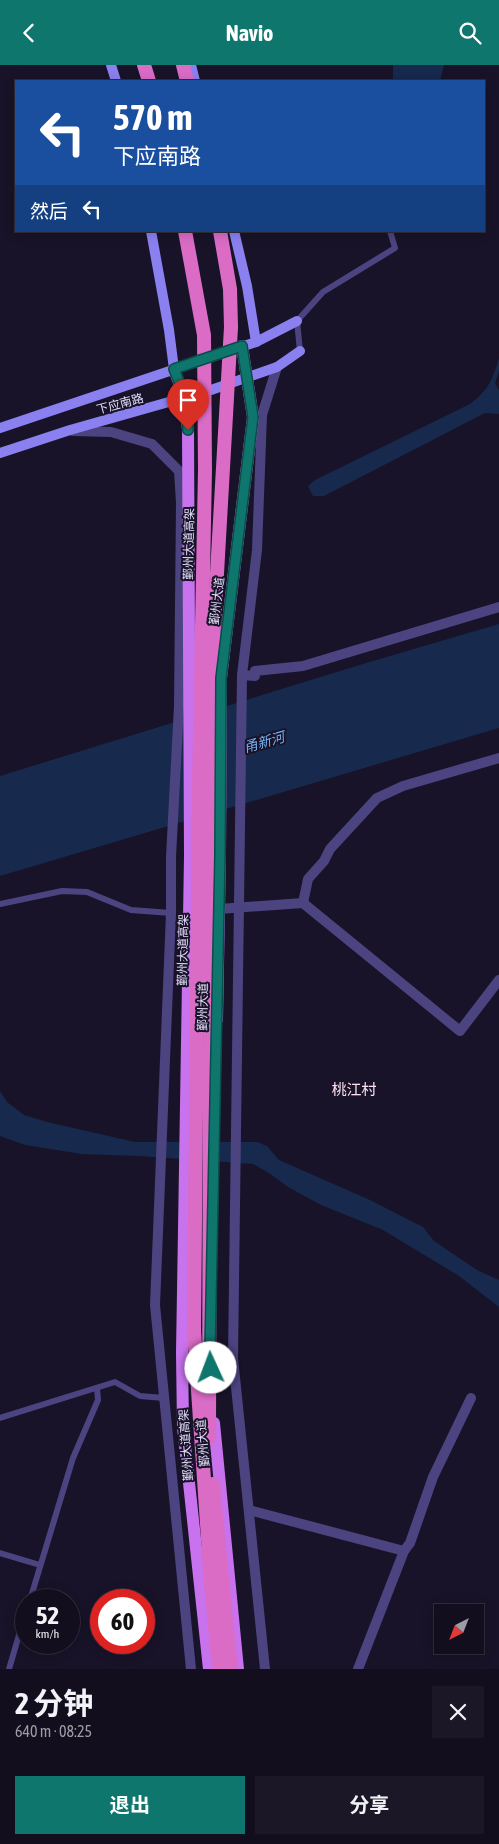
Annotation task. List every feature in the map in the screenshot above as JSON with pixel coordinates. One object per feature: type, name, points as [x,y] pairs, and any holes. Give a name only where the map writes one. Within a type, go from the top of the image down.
[{"type":"highway","points":[[144,65],[149,80]]},
{"type":"highway","points":[[183,65],[187,80]]},
{"type":"highway","name":"鄞州大道高架","points":[[185,232],[204,335],[205,471],[199,783],[194,1331],[211,1583],[219,1669]]},
{"type":"highway","name":"鄞州大道高架","points":[[220,232],[230,289],[231,327],[211,679],[209,1441],[231,1669]]},
{"type":"main road","points":[[111,65],[116,80]]},
{"type":"main road","points":[[190,65],[195,80]]},
{"type":"main road","points":[[151,232],[174,369]]},
{"type":"main road","points":[[234,232],[247,287],[256,342]]},
{"type":"main road","name":"下应南路","points":[[0,429],[256,342],[297,321]]},
{"type":"main road","name":"鄞州大道","points":[[238,1669],[214,1424],[210,1349],[220,855],[221,678],[253,417],[242,346]]},
{"type":"main road","name":"下应南路","points":[[0,453],[70,431],[186,399],[277,367],[300,351]]},
{"type":"main road","name":"鄞州大道","points":[[174,369],[186,399],[188,430],[191,697],[182,1427],[209,1669]]},
{"type":"street","points":[[265,1669],[233,1358],[242,675],[257,550],[262,415],[277,367]]},
{"type":"street","points":[[70,431],[111,432],[152,444],[179,471],[181,503],[179,705],[171,857],[171,913],[156,1305],[191,1669]]},
{"type":"street","points":[[242,675],[255,676],[255,671],[303,666],[499,607]]},
{"type":"street","points":[[303,903],[308,879],[324,861],[330,849],[377,798],[403,786],[499,758]]},
{"type":"street","points":[[219,909],[303,903],[460,1031],[499,980]]},
{"type":"street","points":[[358,1669],[404,1551],[410,1543],[433,1477],[471,1398]]},
{"type":"street","points":[[249,1510],[404,1551]]},
{"type":"lane","points":[[300,351],[297,321],[323,292],[395,248],[390,232]]},
{"type":"lane","points":[[0,904],[62,891],[88,892],[132,910],[171,913]]},
{"type":"lane","points":[[0,1418],[115,1382],[140,1397],[164,1398]]},
{"type":"lane","points":[[33,1589],[73,1458],[98,1400],[97,1388]]},
{"type":"lane","points":[[0,1553],[40,1565]]},
{"type":"lane","points":[[9,1669],[15,1649]]},
{"type":"water","points":[[393,65],[444,65],[440,80],[393,80]]},
{"type":"water","points":[[499,358],[499,371],[495,383],[499,390],[499,414],[485,413],[324,496],[313,496],[308,486],[315,480],[470,404],[482,394],[489,384]]},
{"type":"water","name":"甬新河","points":[[499,624],[499,728],[0,876],[0,776]]},
{"type":"water","points":[[0,1091],[7,1102],[24,1115],[135,1142],[257,1142],[267,1146],[279,1160],[370,1200],[423,1227],[434,1241],[477,1270],[499,1280],[499,1307],[459,1276],[383,1230],[321,1205],[288,1187],[253,1164],[82,1154],[25,1145],[0,1136]]},
{"type":"district","name":"桃江村","points":[[354,1089]]},
{"type":"route","points":[[188,430],[186,399],[174,369],[242,346],[253,417],[221,678],[220,855],[211,1368]]}]
